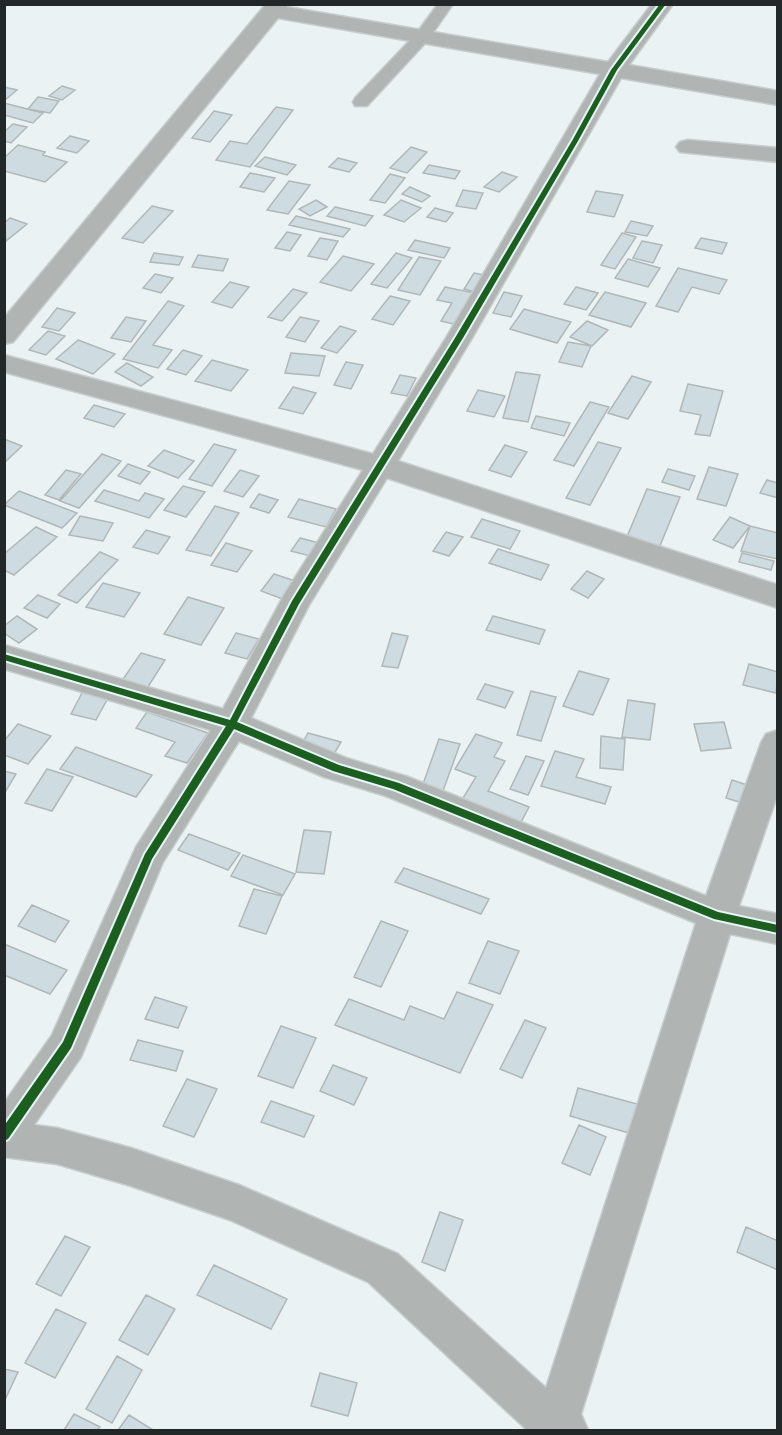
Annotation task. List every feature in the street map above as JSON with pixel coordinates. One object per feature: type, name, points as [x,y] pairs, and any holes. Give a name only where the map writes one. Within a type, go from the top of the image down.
[{"type":"street","points":[[663,4],[614,70],[465,328],[295,603],[232,724],[147,857],[67,1045],[4,1138],[57,1146],[131,1167],[238,1204],[383,1268],[559,1429],[717,916],[777,743]]},
{"type":"street","points":[[4,336],[276,8],[422,37],[777,98]]},
{"type":"street","points":[[688,147],[777,155]]},
{"type":"street","points":[[4,363],[380,465],[777,597]]},
{"type":"street","points":[[4,657],[232,724],[336,768],[396,786],[717,916],[777,929]]},
{"type":"lane","points":[[361,102],[422,37],[446,4]]},
{"type":"building","points":[[62,86],[75,90],[62,100],[49,96]]},
{"type":"building","points":[[4,87],[17,90],[4,101]]},
{"type":"building","points":[[38,97],[59,101],[50,113],[28,109]]},
{"type":"building","points":[[4,103],[43,113],[33,123],[4,115]]},
{"type":"building","points":[[276,107],[293,110],[250,167],[216,160],[230,141],[247,144]]},
{"type":"building","points":[[214,111],[232,115],[210,142],[192,138]]},
{"type":"building","points":[[13,124],[27,127],[11,143],[4,141],[4,132]]},
{"type":"building","points":[[70,136],[89,141],[77,153],[57,148]]},
{"type":"building","points":[[18,145],[45,152],[43,155],[67,162],[45,182],[4,171],[4,158]]},
{"type":"building","points":[[411,147],[427,152],[407,173],[390,168]]},
{"type":"building","points":[[265,157],[296,165],[287,175],[255,166]]},
{"type":"building","points":[[338,158],[357,163],[349,172],[329,167]]},
{"type":"building","points":[[429,165],[460,171],[455,179],[423,173]]},
{"type":"building","points":[[502,172],[517,177],[499,192],[484,187]]},
{"type":"building","points":[[250,173],[275,178],[264,192],[240,187]]},
{"type":"building","points":[[390,174],[405,178],[385,203],[370,200]]},
{"type":"building","points":[[289,181],[310,185],[288,214],[267,210]]},
{"type":"building","points":[[410,187],[430,196],[422,202],[402,194]]},
{"type":"building","points":[[463,190],[483,193],[476,209],[456,206]]},
{"type":"building","points":[[596,191],[623,195],[614,217],[587,212]]},
{"type":"building","points":[[316,200],[327,207],[310,216],[299,209]]},
{"type":"building","points":[[401,200],[421,208],[404,222],[384,215]]},
{"type":"building","points":[[152,206],[173,211],[143,243],[122,238]]},
{"type":"building","points":[[335,207],[373,216],[365,226],[327,216]]},
{"type":"building","points":[[435,208],[453,213],[446,222],[427,217]]},
{"type":"building","points":[[296,216],[350,229],[343,237],[289,225]]},
{"type":"building","points":[[10,218],[27,224],[6,241],[4,223]]},
{"type":"building","points":[[631,221],[653,226],[647,236],[625,232]]},
{"type":"building","points":[[287,232],[301,235],[290,251],[275,248]]},
{"type":"building","points":[[622,233],[636,237],[615,269],[601,265]]},
{"type":"building","points":[[320,238],[338,241],[327,260],[308,256]]},
{"type":"building","points":[[701,238],[727,243],[722,254],[695,248]]},
{"type":"building","points":[[415,240],[450,248],[444,258],[408,250]]},
{"type":"building","points":[[642,241],[662,245],[653,263],[633,258]]},
{"type":"building","points":[[154,253],[183,257],[179,265],[150,262]]},
{"type":"building","points":[[396,253],[412,258],[387,288],[371,284]]},
{"type":"building","points":[[198,255],[228,259],[223,271],[192,267]]},
{"type":"building","points":[[343,256],[374,264],[351,291],[320,282]]},
{"type":"building","points":[[419,257],[441,261],[420,295],[398,290]]},
{"type":"building","points":[[628,259],[660,268],[648,287],[615,278]]},
{"type":"building","points":[[678,268],[727,280],[719,294],[692,287],[678,312],[656,306]]},
{"type":"building","points":[[474,273],[493,277],[483,294],[464,289]]},
{"type":"building","points":[[155,274],[173,278],[161,293],[143,288]]},
{"type":"building","points":[[230,282],[249,287],[232,308],[212,302]]},
{"type":"building","points":[[445,287],[479,294],[461,326],[441,321],[452,303],[437,300]]},
{"type":"building","points":[[576,287],[598,293],[586,310],[564,304]]},
{"type":"building","points":[[293,289],[307,293],[282,321],[268,317]]},
{"type":"building","points":[[504,292],[522,296],[511,317],[493,313]]},
{"type":"building","points":[[605,292],[646,303],[631,327],[589,315]]},
{"type":"building","points":[[390,296],[410,301],[393,325],[372,319]]},
{"type":"building","points":[[168,301],[184,306],[153,345],[172,350],[158,368],[123,359]]},
{"type":"building","points":[[57,308],[75,313],[59,331],[42,327]]},
{"type":"building","points":[[524,309],[571,322],[557,343],[510,329]]},
{"type":"building","points":[[126,317],[146,321],[131,342],[111,338]]},
{"type":"building","points":[[300,317],[319,321],[305,342],[286,337]]},
{"type":"building","points":[[587,321],[608,330],[592,346],[570,337]]},
{"type":"building","points":[[340,326],[356,331],[337,353],[321,348]]},
{"type":"building","points":[[48,331],[65,336],[46,355],[29,350]]},
{"type":"building","points":[[78,340],[115,354],[93,374],[56,359]]},
{"type":"building","points":[[568,342],[591,346],[582,367],[559,362]]},
{"type":"building","points":[[183,350],[202,356],[186,375],[167,369]]},
{"type":"building","points":[[291,353],[325,356],[319,376],[285,373]]},
{"type":"building","points":[[212,360],[248,370],[231,391],[195,381]]},
{"type":"building","points":[[346,362],[363,365],[351,389],[334,385]]},
{"type":"building","points":[[127,363],[153,377],[141,386],[115,372]]},
{"type":"building","points":[[516,372],[540,375],[528,422],[503,418]]},
{"type":"building","points":[[400,375],[416,378],[407,396],[391,393]]},
{"type":"building","points":[[632,376],[651,382],[628,419],[608,413]]},
{"type":"building","points":[[688,384],[723,391],[710,436],[695,434],[701,415],[680,411]]},
{"type":"building","points":[[293,387],[316,393],[303,414],[279,408]]},
{"type":"building","points":[[478,390],[505,396],[494,417],[467,411]]},
{"type":"building","points":[[590,402],[609,407],[574,466],[554,460]]},
{"type":"building","points":[[94,405],[125,414],[114,427],[84,418]]},
{"type":"building","points":[[536,416],[570,423],[564,436],[531,428]]},
{"type":"building","points":[[4,439],[22,446],[4,463]]},
{"type":"building","points":[[598,442],[621,448],[590,505],[566,498]]},
{"type":"building","points":[[214,444],[236,450],[212,486],[189,479]]},
{"type":"building","points":[[505,445],[527,452],[511,477],[489,470]]},
{"type":"building","points":[[164,450],[194,461],[178,478],[148,466]]},
{"type":"building","points":[[102,454],[121,461],[79,508],[60,501]]},
{"type":"building","points":[[128,464],[150,472],[140,484],[118,476]]},
{"type":"building","points":[[709,467],[738,474],[726,506],[697,499]]},
{"type":"building","points":[[668,469],[695,476],[689,490],[662,482]]},
{"type":"building","points":[[66,470],[81,474],[59,500],[45,495]]},
{"type":"building","points":[[240,470],[259,476],[243,497],[224,491]]},
{"type":"building","points":[[767,480],[778,483],[778,498],[760,493]]},
{"type":"building","points":[[183,486],[205,492],[186,517],[164,510]]},
{"type":"building","points":[[647,489],[680,497],[659,548],[626,539]]},
{"type":"building","points":[[104,490],[139,501],[145,493],[164,499],[149,518],[95,501]]},
{"type":"building","points":[[19,491],[77,513],[62,528],[4,505]]},
{"type":"building","points":[[259,494],[278,500],[269,513],[250,507]]},
{"type":"building","points":[[299,499],[336,509],[326,527],[288,517]]},
{"type":"building","points":[[215,506],[239,513],[211,556],[186,550]]},
{"type":"building","points":[[80,516],[113,523],[103,541],[69,535]]},
{"type":"building","points":[[730,517],[750,526],[733,548],[713,540]]},
{"type":"building","points":[[482,519],[520,531],[510,549],[471,537]]},
{"type":"building","points":[[750,526],[778,533],[778,559],[741,551]]},
{"type":"building","points":[[36,527],[57,537],[14,575],[4,570],[4,554]]},
{"type":"building","points":[[146,530],[170,537],[158,554],[133,547]]},
{"type":"building","points":[[446,532],[463,537],[449,556],[433,551]]},
{"type":"building","points":[[300,538],[319,543],[310,556],[291,551]]},
{"type":"building","points":[[226,543],[252,551],[237,572],[211,565]]},
{"type":"building","points":[[498,549],[549,565],[541,580],[489,563]]},
{"type":"building","points":[[100,552],[118,560],[77,603],[58,595]]},
{"type":"building","points":[[742,553],[774,561],[771,570],[739,562]]},
{"type":"building","points":[[587,571],[604,579],[588,598],[571,589]]},
{"type":"building","points":[[274,574],[295,581],[283,599],[261,591]]},
{"type":"building","points":[[103,583],[140,593],[124,617],[86,607]]},
{"type":"building","points":[[38,595],[60,604],[47,618],[24,608]]},
{"type":"building","points":[[188,597],[224,608],[201,645],[164,634]]},
{"type":"building","points":[[17,616],[37,629],[19,643],[4,633],[4,626]]},
{"type":"building","points":[[493,616],[545,630],[539,644],[486,630]]},
{"type":"building","points":[[236,633],[259,639],[247,659],[225,653]]},
{"type":"building","points":[[392,633],[408,636],[398,668],[382,666]]},
{"type":"building","points":[[141,653],[165,660],[146,690],[121,682]]},
{"type":"building","points":[[749,664],[778,672],[776,693],[743,685]]},
{"type":"building","points":[[579,671],[609,679],[593,715],[563,706]]},
{"type":"building","points":[[485,684],[513,692],[505,708],[477,699]]},
{"type":"building","points":[[531,691],[556,697],[541,741],[517,735]]},
{"type":"building","points":[[82,693],[108,698],[96,720],[71,714]]},
{"type":"building","points":[[628,700],[655,704],[650,740],[622,737]]},
{"type":"building","points":[[147,712],[208,733],[187,763],[165,756],[175,742],[136,728]]},
{"type":"building","points":[[724,722],[731,748],[701,751],[694,724]]},
{"type":"building","points":[[18,724],[51,736],[28,764],[4,755],[4,741]]},
{"type":"building","points":[[308,733],[341,742],[331,759],[299,750]]},
{"type":"building","points":[[476,734],[502,743],[494,757],[505,761],[488,791],[529,807],[519,826],[460,803],[476,777],[455,769]]},
{"type":"building","points":[[601,736],[625,739],[623,770],[600,768]]},
{"type":"building","points":[[439,739],[460,744],[443,791],[422,787]]},
{"type":"building","points":[[76,747],[152,775],[136,797],[60,769]]},
{"type":"building","points":[[555,751],[584,759],[576,777],[611,787],[605,804],[541,786]]},
{"type":"building","points":[[526,756],[544,761],[528,795],[510,789]]},
{"type":"building","points":[[47,769],[73,777],[52,811],[25,803]]},
{"type":"building","points":[[4,771],[16,774],[4,794]]},
{"type":"building","points":[[732,780],[762,790],[756,807],[726,798]]},
{"type":"building","points":[[304,830],[331,832],[324,874],[296,872]]},
{"type":"building","points":[[189,834],[240,853],[228,870],[178,850]]},
{"type":"building","points":[[243,855],[295,874],[283,895],[231,876]]},
{"type":"building","points":[[404,868],[489,899],[481,914],[395,882]]},
{"type":"building","points":[[254,889],[282,896],[266,934],[239,926]]},
{"type":"building","points":[[32,905],[69,921],[55,942],[18,926]]},
{"type":"building","points":[[381,921],[408,931],[381,987],[354,977]]},
{"type":"building","points":[[488,941],[519,951],[500,994],[469,983]]},
{"type":"building","points":[[4,944],[67,970],[50,994],[4,975]]},
{"type":"building","points":[[457,992],[493,1005],[460,1073],[335,1025],[349,999],[404,1020],[410,1006],[444,1019]]},
{"type":"building","points":[[155,997],[187,1007],[178,1028],[145,1019]]},
{"type":"building","points":[[525,1020],[546,1028],[522,1078],[500,1069]]},
{"type":"building","points":[[281,1026],[316,1038],[293,1088],[258,1076]]},
{"type":"building","points":[[138,1040],[183,1051],[176,1071],[130,1060]]},
{"type":"building","points":[[333,1065],[367,1078],[354,1105],[320,1091]]},
{"type":"building","points":[[187,1079],[217,1089],[194,1137],[163,1126]]},
{"type":"building","points":[[578,1088],[637,1104],[629,1133],[570,1116]]},
{"type":"building","points":[[271,1101],[314,1116],[304,1137],[261,1122]]},
{"type":"building","points":[[579,1125],[606,1137],[590,1175],[562,1163]]},
{"type":"building","points":[[440,1212],[463,1220],[445,1271],[422,1262]]},
{"type":"building","points":[[746,1227],[778,1241],[778,1270],[737,1252]]},
{"type":"building","points":[[65,1236],[90,1247],[61,1296],[36,1284]]},
{"type":"building","points":[[214,1265],[287,1299],[271,1329],[197,1295]]},
{"type":"building","points":[[146,1295],[175,1309],[148,1355],[119,1340]]},
{"type":"building","points":[[56,1309],[86,1323],[55,1378],[25,1363]]},
{"type":"building","points":[[117,1356],[142,1370],[112,1423],[86,1409]]},
{"type":"building","points":[[4,1369],[18,1372],[4,1402]]},
{"type":"building","points":[[320,1373],[357,1383],[348,1416],[311,1406]]},
{"type":"building","points":[[74,1414],[100,1427],[97,1430],[64,1430]]},
{"type":"building","points":[[129,1415],[153,1430],[118,1430]]},
{"type":"cycle path","points":[[4,1136],[67,1045],[148,857],[232,724],[295,603],[459,338],[614,70],[663,4]]},
{"type":"cycle path","points":[[4,657],[232,724],[336,768],[396,786],[717,916],[778,929]]}]
